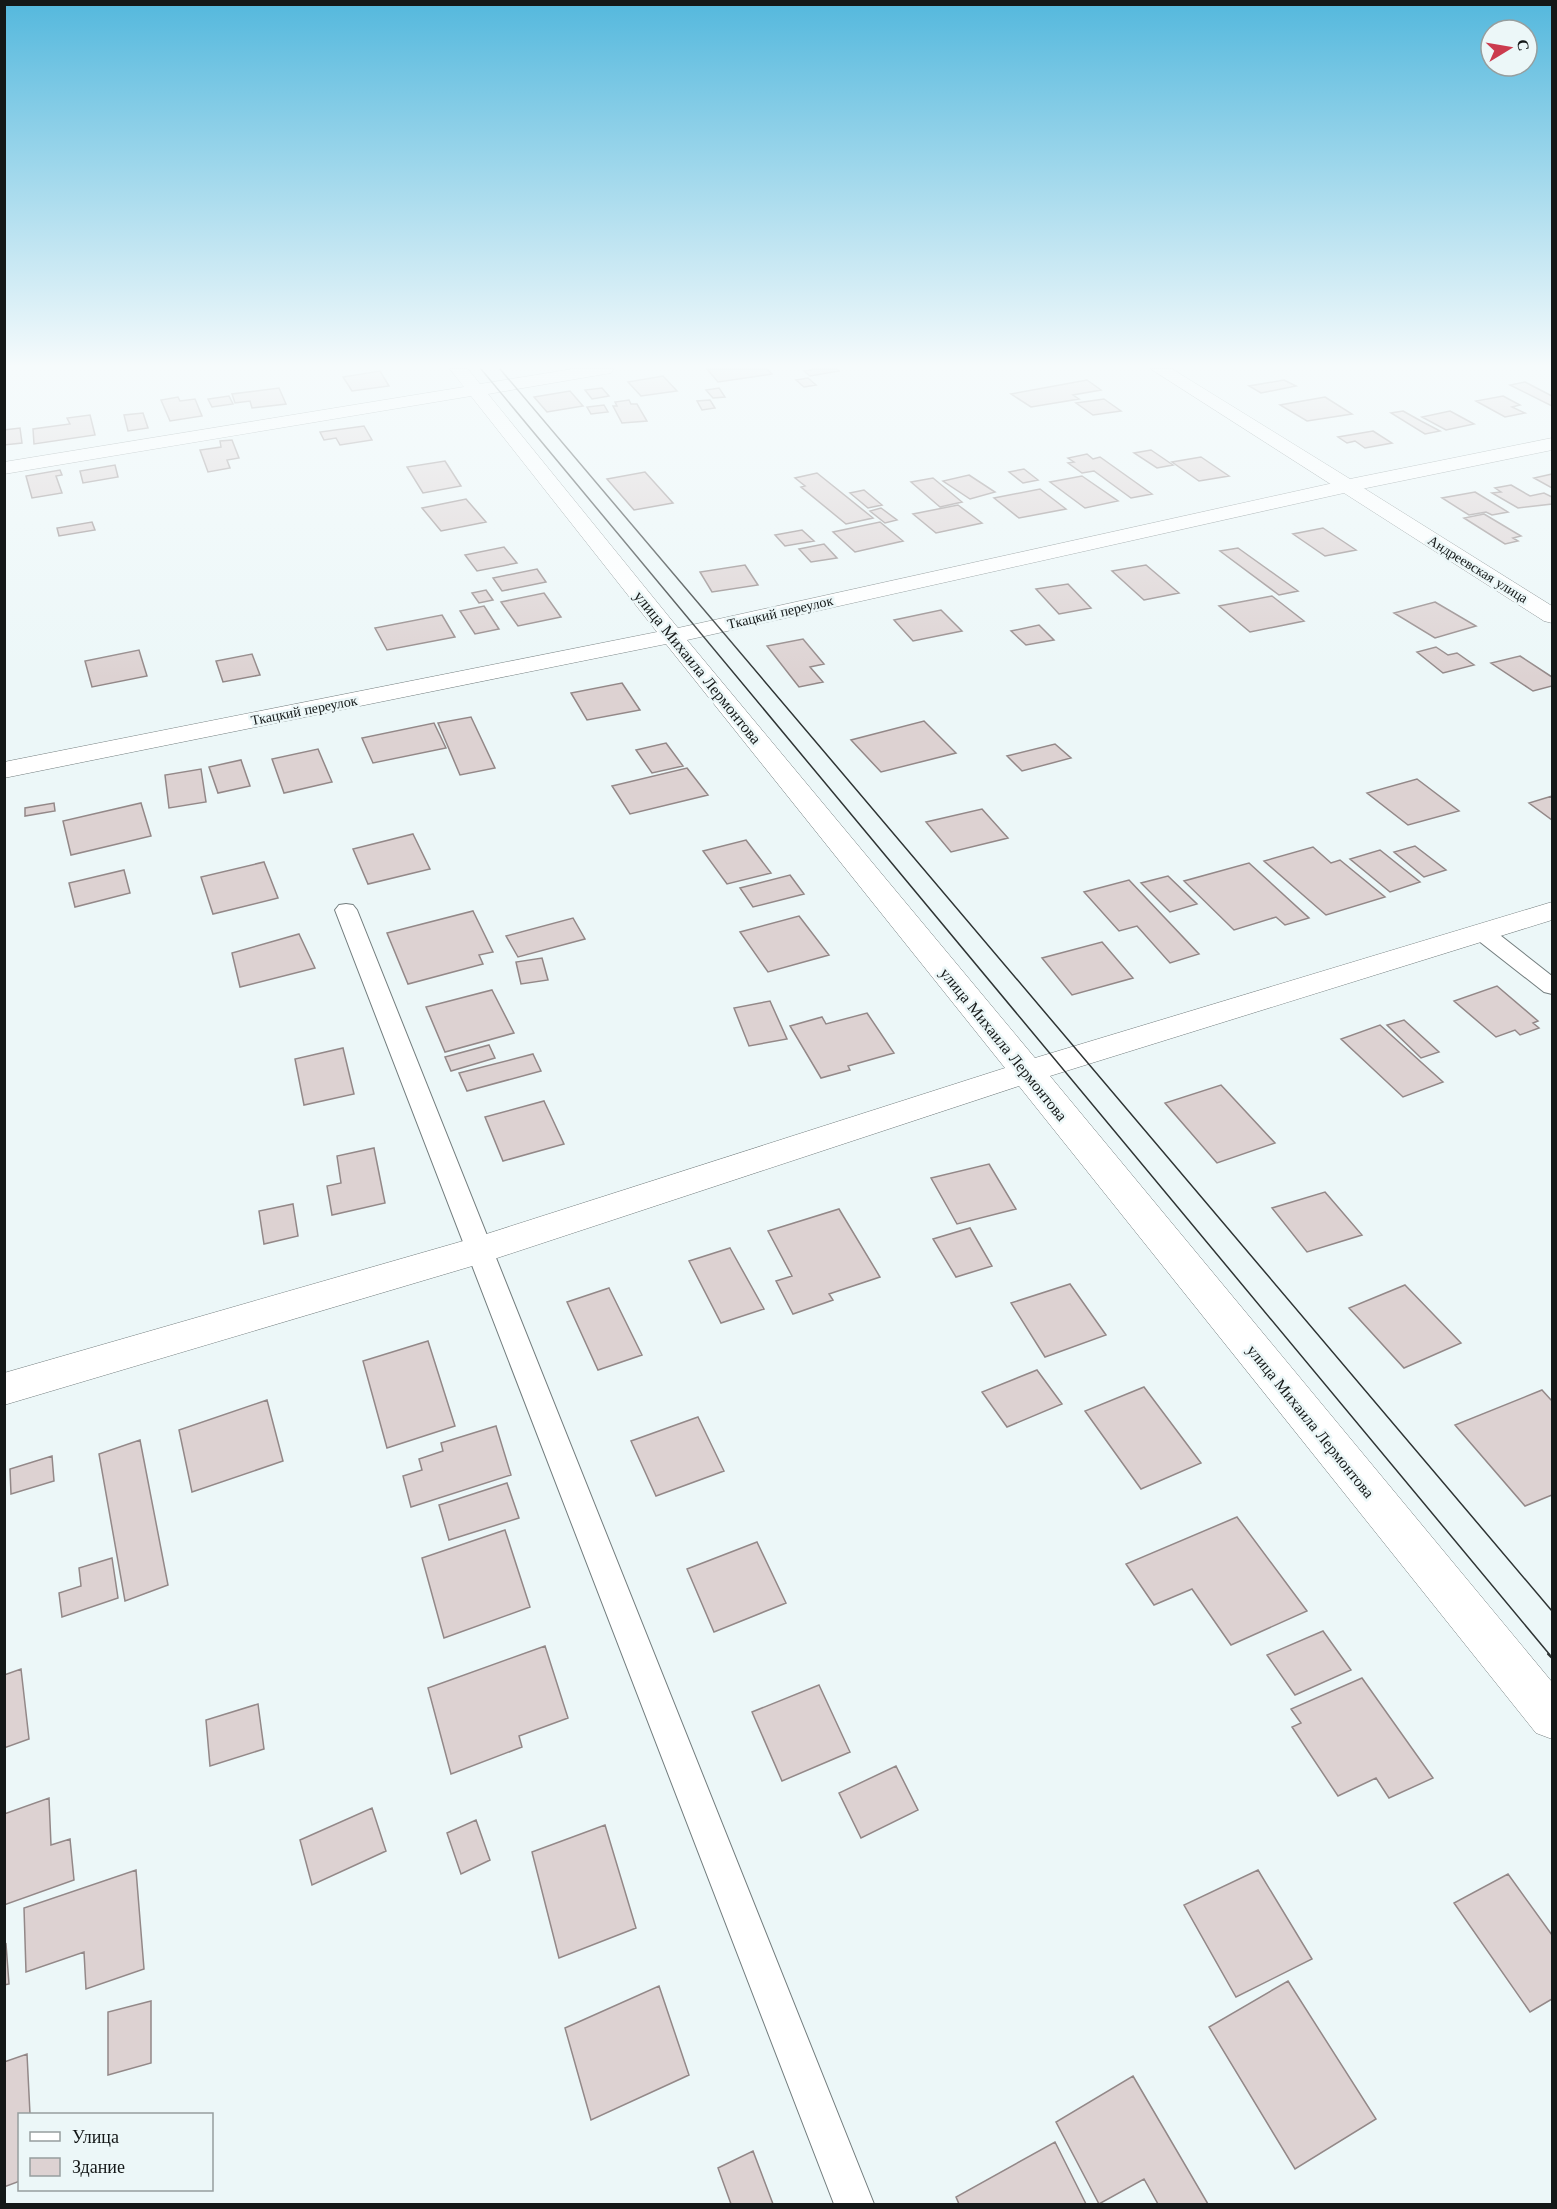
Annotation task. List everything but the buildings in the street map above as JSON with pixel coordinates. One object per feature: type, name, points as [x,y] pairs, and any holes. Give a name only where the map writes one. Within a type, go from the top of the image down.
[{"type":"street","name":"улица Михаила Лермонтова","points":[[541,472],[672,636],[1552,1717]]},
{"type":"street","name":"Андреевская улица","points":[[1325,472],[1552,616]]},
{"type":"street","name":"Ткацкий переулок","points":[[4,770],[672,636],[1415,472]]},
{"type":"street","points":[[4,1389],[479,1250],[1027,1072],[1552,911]]},
{"type":"lane","points":[[346,910],[854,2205]]},
{"type":"lane","points":[[1483,933],[1552,987]]},
{"type":"tram line","points":[[567,472],[1550,1655]]},
{"type":"tram line","points":[[587,472],[1552,1611]]},
{"type":"tram line","points":[[1548,1654],[1552,1658]]}]
